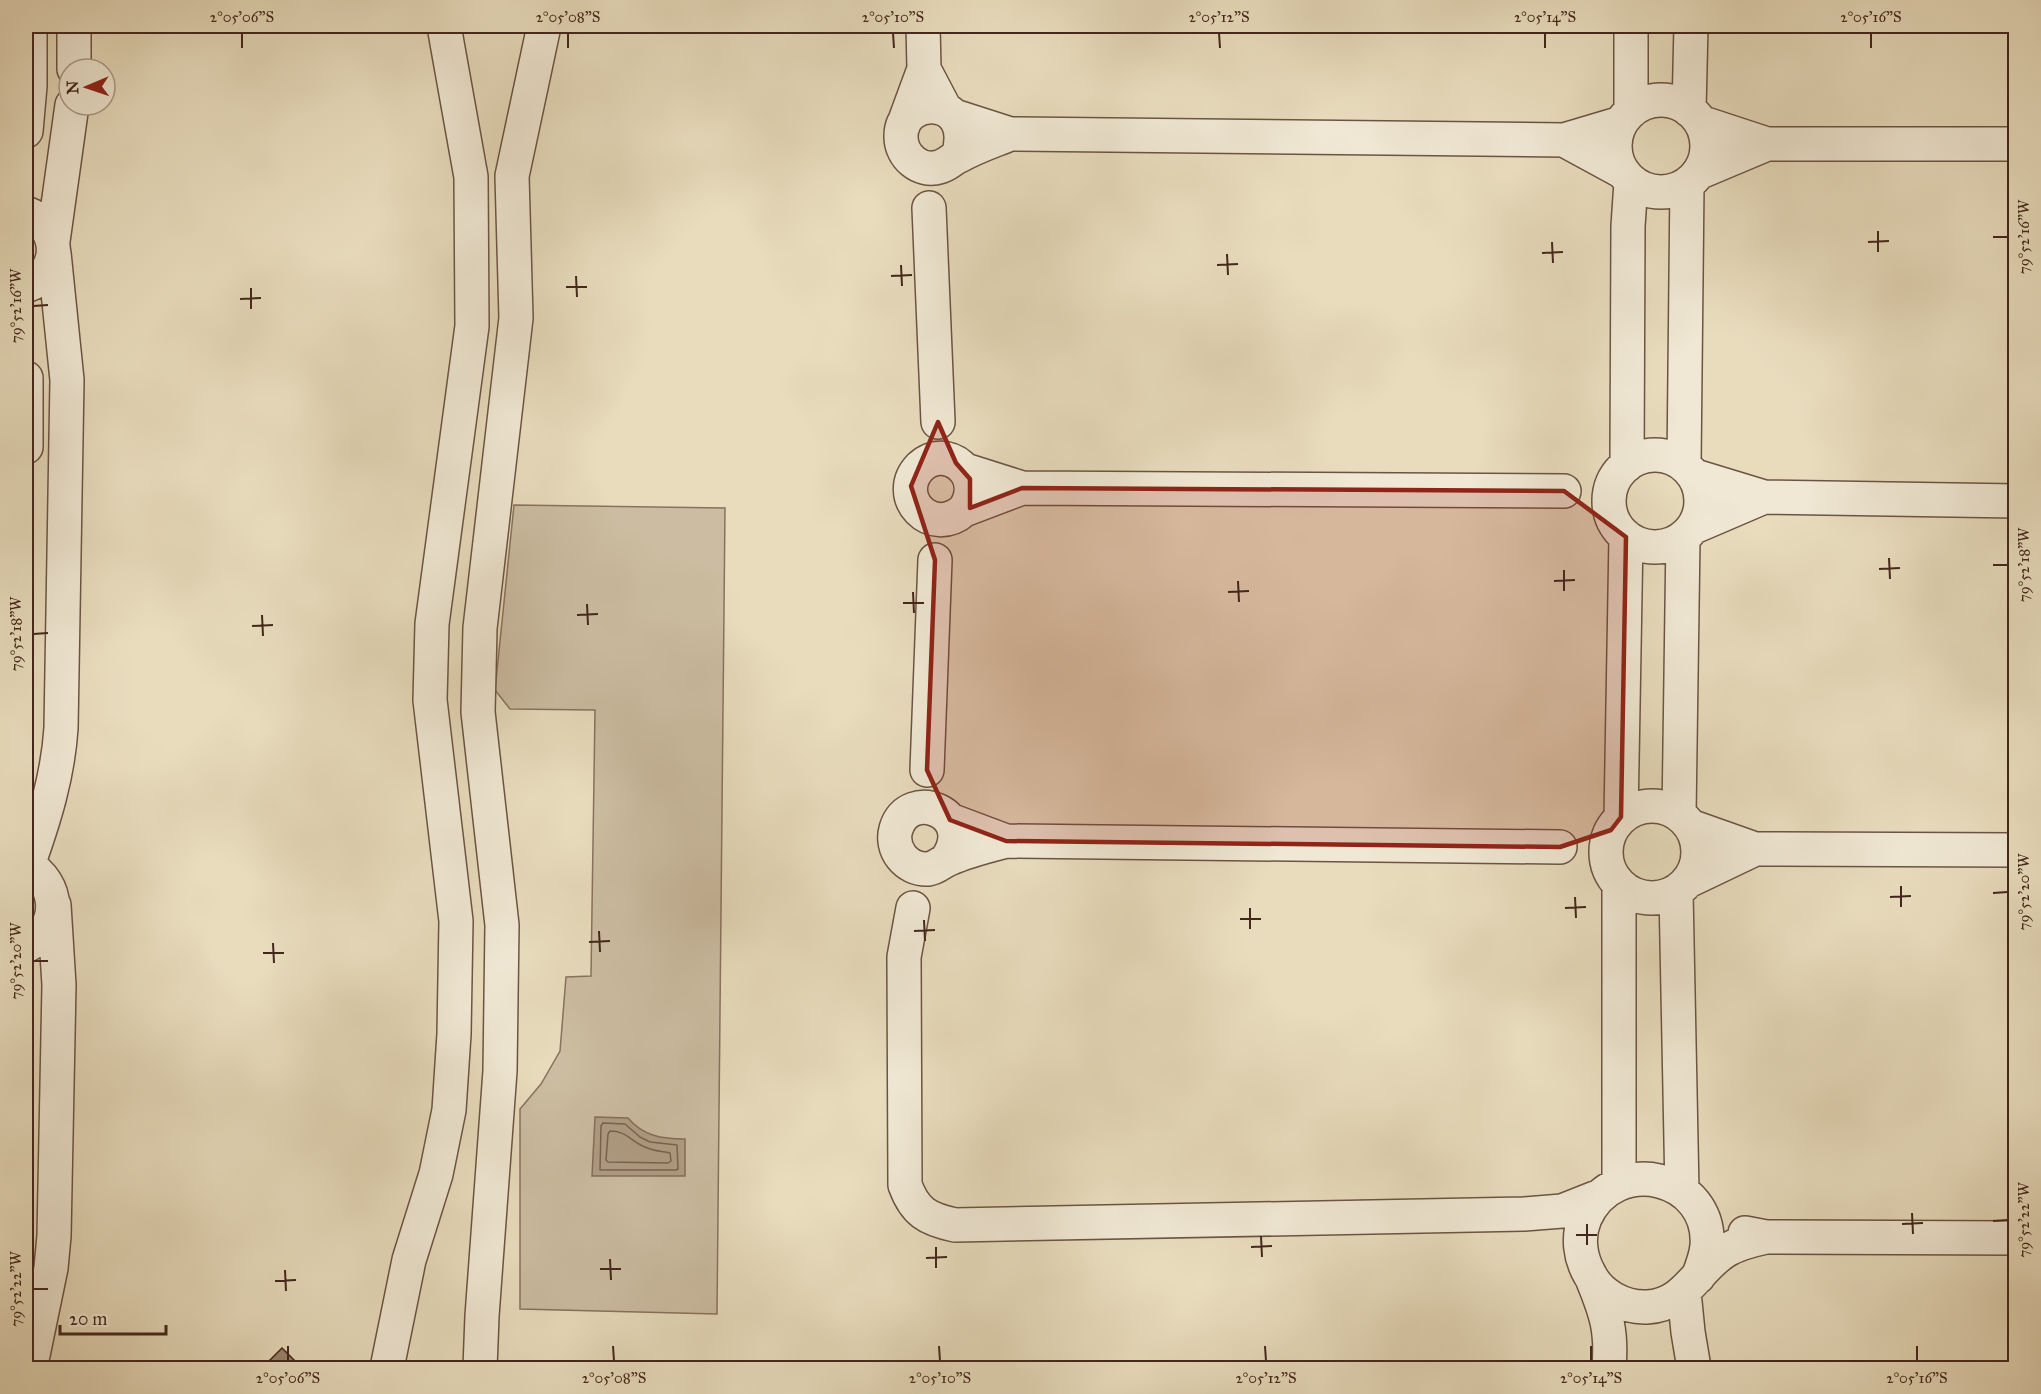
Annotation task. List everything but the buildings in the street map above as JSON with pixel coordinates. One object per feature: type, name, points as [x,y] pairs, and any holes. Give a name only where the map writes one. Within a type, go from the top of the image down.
[{"type":"street","points":[[26,131],[30,86],[30,26]]},
{"type":"street","points":[[74,26],[74,57]]},
{"type":"street","points":[[387,1368],[409,1260],[436,1174],[449,1110],[452,1068],[456,921],[430,700],[432,624],[472,326],[471,177],[444,26]]},
{"type":"street","points":[[480,1368],[500,1071],[502,925],[478,712],[480,628],[516,318],[512,176],[544,26]]},
{"type":"street","points":[[923,26],[924,69],[904,140],[929,208],[938,422],[914,490],[920,512],[928,518],[947,520],[1022,488]]},
{"type":"street","points":[[1631,26],[1626,117],[1615,136],[1615,150],[1626,176],[1628,226],[1621,471],[1611,490],[1609,504],[1621,531],[1616,824],[1606,843],[1606,856],[1614,878],[1610,1189],[1589,1209],[1582,1225],[1580,1245],[1588,1273],[1608,1296],[1626,1305],[1647,1307],[1666,1302],[1691,1284],[1726,1250],[1745,1241],[1766,1237],[2016,1238]]},
{"type":"street","points":[[1691,26],[1695,116],[1706,135],[1707,149],[1704,162],[1693,179],[1689,470],[1700,487],[1702,500],[1700,514],[1689,532],[1685,820],[1696,838],[1698,851],[1695,867],[1682,887],[1690,1199],[1705,1225],[1707,1245],[1704,1261],[1691,1284],[1688,1332],[1694,1368]]},
{"type":"street","points":[[924,69],[950,113],[960,125],[963,135],[929,208]]},
{"type":"street","points":[[1010,134],[939,167],[930,168],[912,161],[904,140],[915,111],[925,107],[935,107],[1010,134],[1564,140],[1626,117],[1644,103],[1660,100],[1675,102],[1695,116],[1767,144],[2016,144]]},
{"type":"street","points":[[26,286],[43,276],[50,266],[70,117]]},
{"type":"street","points":[[1564,140],[1626,176],[1644,190],[1659,193],[1674,191],[1693,179],[1767,144]]},
{"type":"street","points":[[471,177],[512,176]]},
{"type":"street","points":[[26,213],[39,219],[47,229],[53,247],[67,380],[59,756],[42,824],[27,864],[41,877],[54,904],[59,985],[54,1236],[51,1268],[31,1359]]},
{"type":"street","points":[[26,378],[26,447]]},
{"type":"street","points":[[934,560],[960,513],[970,500],[972,490],[970,479],[938,422]]},
{"type":"street","points":[[1766,1237],[1741,1232],[1711,1218],[1690,1199],[1662,1181],[1641,1178],[1562,1211],[1524,1214],[955,1225],[936,1221],[911,1202],[905,1185],[904,957],[913,908],[898,836],[927,770],[934,560],[914,490],[926,462],[946,459],[1022,488],[1564,491],[1621,471],[1640,457],[1655,454],[1670,457],[1689,470],[1764,497],[2016,501]]},
{"type":"street","points":[[1564,491],[1640,545],[1654,547],[1670,545],[1689,532],[1764,497]]},
{"type":"street","points":[[913,908],[953,850],[956,840],[955,829],[946,816],[927,770]]},
{"type":"street","points":[[1006,841],[946,816],[933,808],[922,807],[905,815],[898,836],[902,858],[910,865],[928,869],[1006,841],[1560,847],[1616,824],[1634,809],[1650,806],[1665,808],[1685,820],[1755,849],[2016,850]]},
{"type":"street","points":[[1560,847],[1614,878],[1631,894],[1646,898],[1662,898],[1755,849]]},
{"type":"street","points":[[26,946],[41,935],[49,924],[54,904]]},
{"type":"street","points":[[452,1068],[500,1071]]},
{"type":"street","points":[[1524,1214],[1546,1221],[1562,1232],[1588,1273],[1606,1313],[1611,1345],[1609,1368]]},
{"type":"highlighted area","points":[[938,422],[956,463],[970,479],[970,508],[1022,488],[1564,491],[1626,537],[1621,817],[1611,830],[1560,847],[1006,841],[950,820],[927,770],[935,560],[911,486]]},
{"type":"shaded area","points":[[514,505],[725,508],[717,1314],[520,1309],[520,1109],[541,1084],[560,1051],[566,977],[591,976],[595,710],[510,709],[495,690]]},
{"type":"water","points":[[595,1117],[628,1118],[647,1133],[685,1139],[685,1176],[592,1176]]}]
